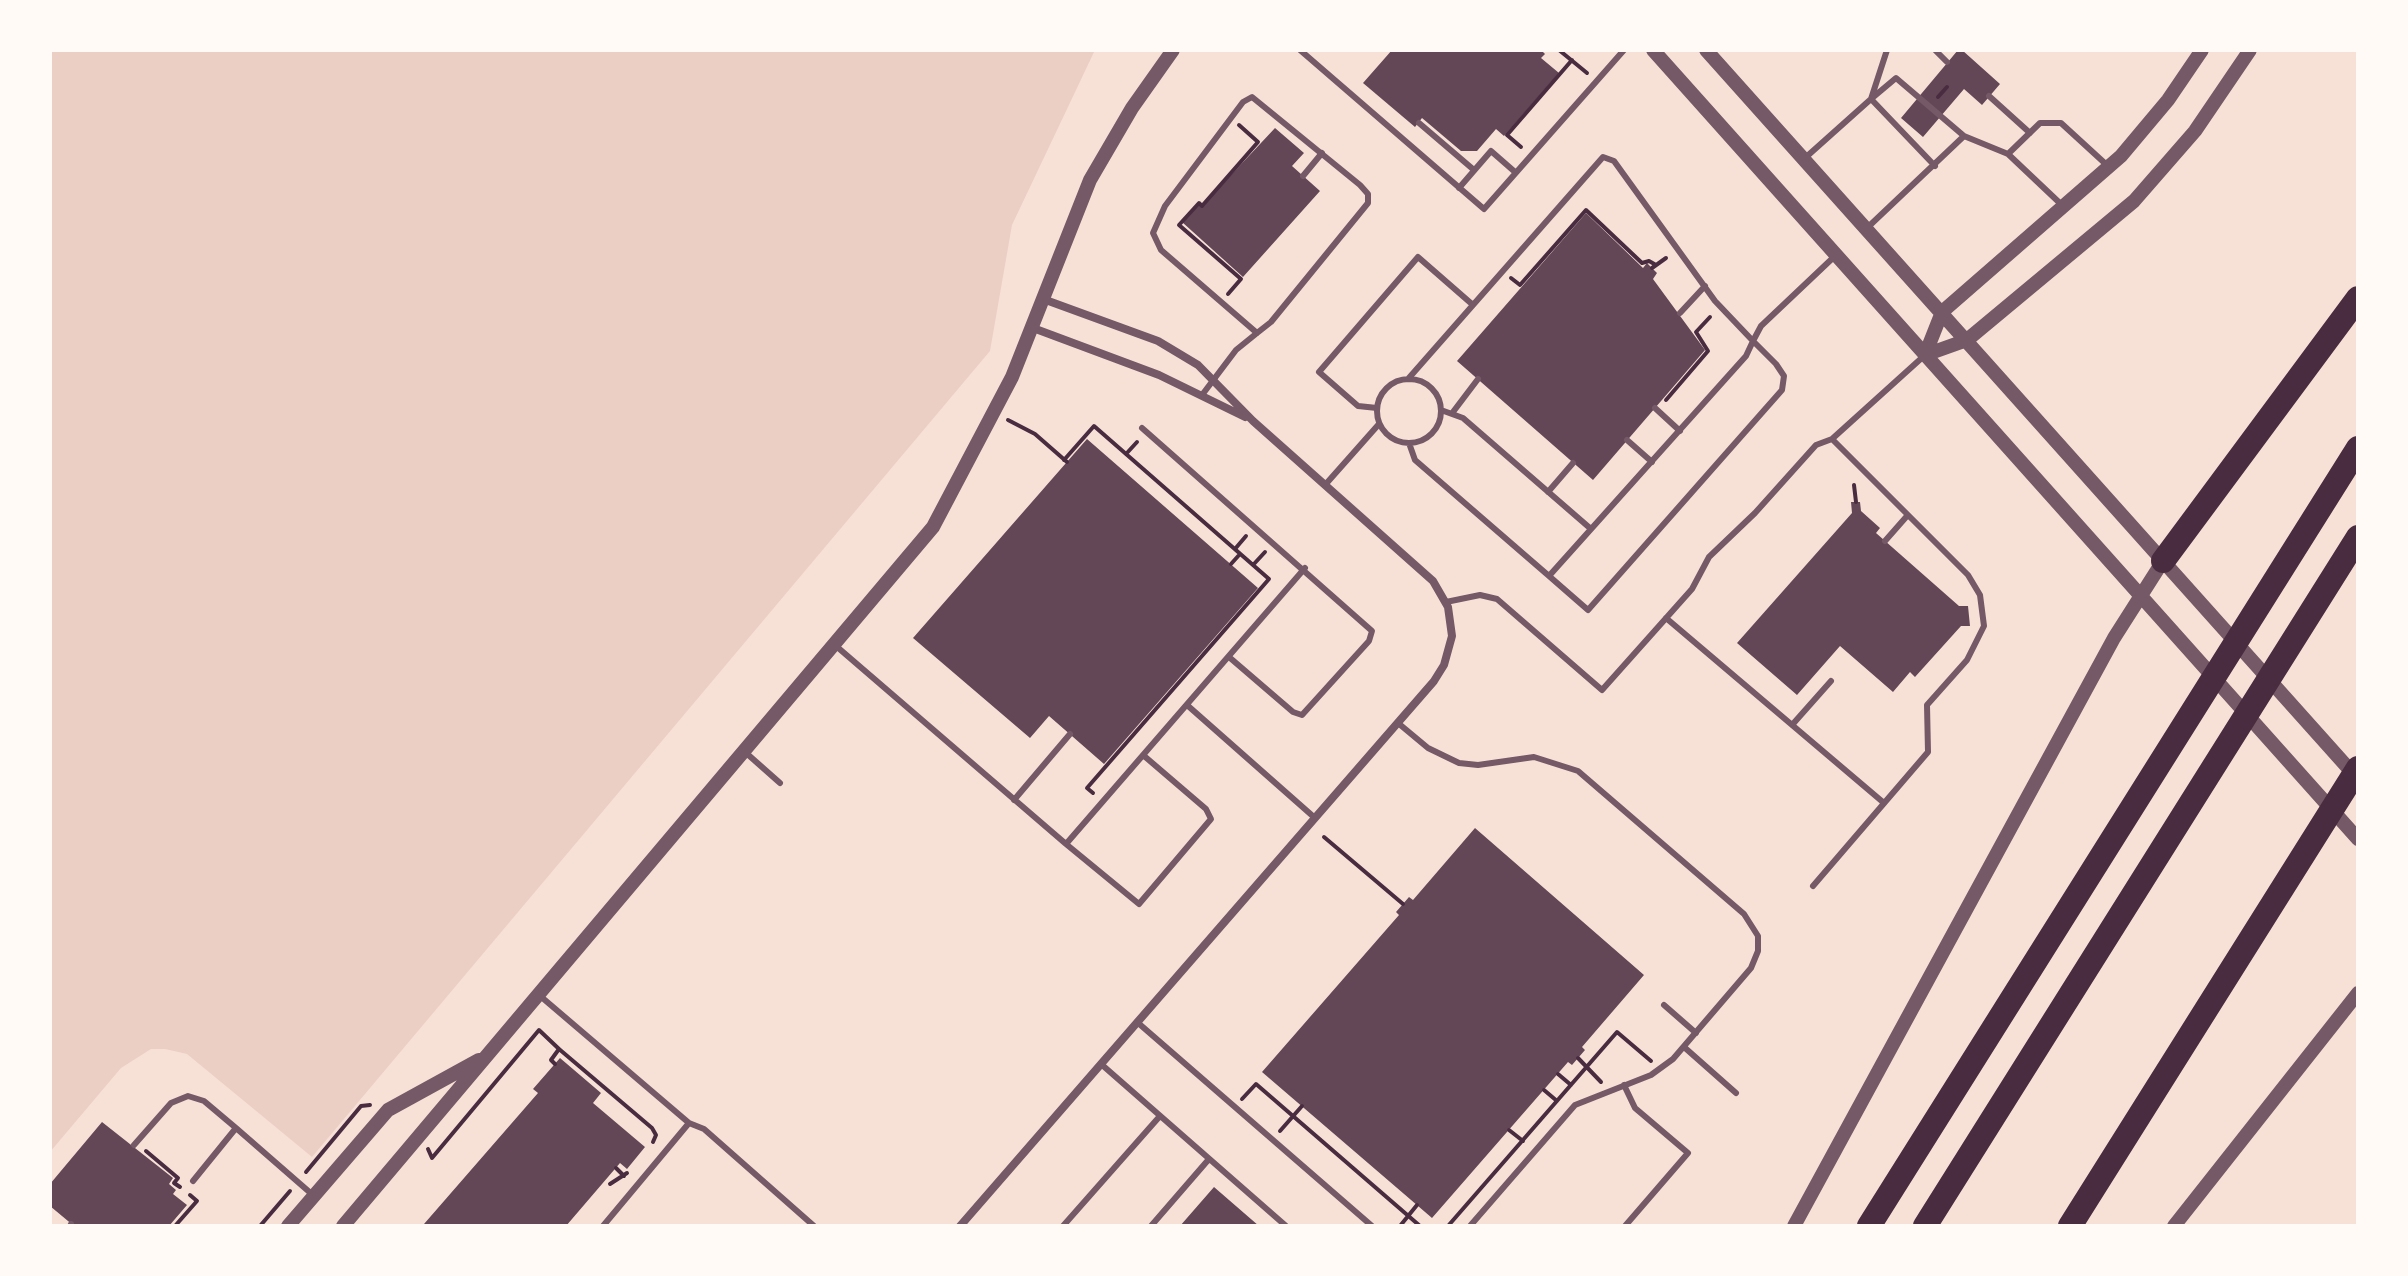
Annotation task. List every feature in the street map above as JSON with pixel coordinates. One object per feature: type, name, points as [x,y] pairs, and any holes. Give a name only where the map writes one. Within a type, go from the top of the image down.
[{"type":"highway","points":[[2163,561],[2358,298]]},
{"type":"highway","points":[[1869,1226],[2358,448]]},
{"type":"highway","points":[[1925,1226],[2358,537]]},
{"type":"highway","points":[[2070,1226],[2358,768]]},
{"type":"street","points":[[343,1226],[933,527],[994,414],[1033,328],[1090,180],[1132,108],[1173,50]]},
{"type":"street","points":[[1653,50],[2358,839]]},
{"type":"street","points":[[1706,50],[2358,779]]},
{"type":"street","points":[[1925,355],[1942,312],[2109,167],[2151,121],[2202,50]]},
{"type":"street","points":[[1925,355],[1967,340],[2134,201],[2195,131],[2250,50]]},
{"type":"street","points":[[960,1226],[1440,673],[1448,656],[1452,626],[1446,602],[1426,574],[1253,421],[1187,358],[1158,341],[1043,299]]},
{"type":"street","points":[[1033,328],[1126,362],[1253,421]]},
{"type":"street","points":[[1794,1226],[2140,597],[2163,561]]},
{"type":"street","points":[[2174,1226],[2358,993]]},
{"type":"street","points":[[288,1226],[388,1110],[486,1056]]},
{"type":"lane","points":[[1300,50],[1484,209],[1624,50]]},
{"type":"lane","points":[[1871,99],[1887,50]]},
{"type":"lane","points":[[1935,50],[1947,62]]},
{"type":"lane","points":[[1803,159],[1896,78],[1964,136],[2008,154],[2064,207]]},
{"type":"lane","points":[[1989,96],[2030,133]]},
{"type":"lane","points":[[1202,395],[1236,350],[1271,322],[1367,207],[1366,190],[1258,99],[1249,97],[1165,206],[1155,226],[1154,238],[1161,250],[1257,333]]},
{"type":"lane","points":[[1871,99],[1935,166]]},
{"type":"lane","points":[[1419,123],[1474,170]]},
{"type":"lane","points":[[2008,154],[2040,123],[2061,123],[2109,167]]},
{"type":"lane","points":[[1866,228],[1964,136]]},
{"type":"lane","points":[[1459,188],[1491,151],[1515,172]]},
{"type":"lane","points":[[1303,176],[1322,153]]},
{"type":"lane","points":[[1408,379],[1429,386],[1439,400],[1441,410],[1437,426],[1430,435],[1409,443],[1389,436],[1379,424],[1377,408],[1385,390],[1408,379],[1597,160],[1606,156],[1614,161],[1705,286],[1781,371],[1782,390],[1588,610],[1415,460],[1409,443]]},
{"type":"lane","points":[[1549,576],[1746,356],[1761,326],[1836,255]]},
{"type":"lane","points":[[1377,408],[1358,406],[1319,372],[1418,257],[1473,305]]},
{"type":"lane","points":[[1680,313],[1705,286]]},
{"type":"lane","points":[[1446,602],[1480,595],[1497,599],[1602,690],[1692,589],[1709,557],[1755,513],[1816,445],[1832,439],[1925,355]]},
{"type":"lane","points":[[1453,412],[1478,379]]},
{"type":"lane","points":[[1655,408],[1680,431]]},
{"type":"lane","points":[[1441,410],[1453,412],[1591,529]]},
{"type":"lane","points":[[1325,485],[1379,424]]},
{"type":"lane","points":[[1142,428],[1371,627],[1371,638],[1302,715],[1293,712],[1229,657]]},
{"type":"lane","points":[[1813,886],[1928,752],[1927,705],[1967,660],[1984,626],[1983,604],[1977,588],[1832,439]]},
{"type":"lane","points":[[1627,440],[1652,462]]},
{"type":"lane","points":[[1548,492],[1573,463]]},
{"type":"lane","points":[[1885,541],[1907,516]]},
{"type":"lane","points":[[1066,844],[1305,568]]},
{"type":"lane","points":[[1666,618],[1884,803]]},
{"type":"lane","points":[[835,645],[1139,904],[1211,819],[1206,809],[1143,755]]},
{"type":"lane","points":[[1792,725],[1831,681]]},
{"type":"lane","points":[[1187,705],[1315,818]]},
{"type":"lane","points":[[1398,723],[1428,748],[1459,763],[1478,765],[1534,757],[1578,771],[1750,919],[1759,943],[1755,962],[1661,1070],[1575,1105],[1470,1226]]},
{"type":"lane","points":[[1014,800],[1070,734]]},
{"type":"lane","points":[[745,752],[780,783]]},
{"type":"lane","points":[[539,995],[689,1123],[704,1129],[814,1226]]},
{"type":"lane","points":[[1664,1005],[1696,1033]]},
{"type":"lane","points":[[1137,1022],[1372,1226]]},
{"type":"lane","points":[[1684,1047],[1736,1093]]},
{"type":"lane","points":[[1101,1064],[1286,1226]]},
{"type":"lane","points":[[1624,1085],[1635,1108],[1688,1153],[1625,1226]]},
{"type":"lane","points":[[134,1145],[171,1103],[188,1096],[204,1101],[314,1196]]},
{"type":"lane","points":[[1063,1226],[1160,1116]]},
{"type":"lane","points":[[603,1226],[689,1123]]},
{"type":"lane","points":[[193,1181],[236,1128]]},
{"type":"lane","points":[[1151,1226],[1209,1159]]},
{"type":"path","points":[[1559,50],[1586,72]]},
{"type":"path","points":[[1522,147],[1507,135],[1572,60]]},
{"type":"path","points":[[1172,233],[1199,203],[1202,206],[1258,142],[1242,127]]},
{"type":"path","points":[[1579,203],[1642,263],[1649,261],[1654,267],[1667,257]]},
{"type":"path","points":[[1512,279],[1520,285],[1586,210]]},
{"type":"path","points":[[1172,219],[1241,279],[1228,294]]},
{"type":"path","points":[[1673,407],[1666,400],[1708,351],[1696,332],[1709,317]]},
{"type":"path","points":[[1006,419],[1035,434],[1066,461],[1094,426],[1269,579],[1087,788]]},
{"type":"path","points":[[1854,485],[1856,502]]},
{"type":"path","points":[[1231,564],[1240,554]]},
{"type":"path","points":[[1239,612],[1248,619]]},
{"type":"path","points":[[1324,837],[1403,904]]},
{"type":"path","points":[[432,1158],[539,1030],[652,1128],[656,1135],[651,1143]]},
{"type":"path","points":[[1448,1226],[1617,1032],[1661,1070]]},
{"type":"path","points":[[555,1064],[551,1060],[559,1049]]},
{"type":"path","points":[[1578,1058],[1597,1074]]},
{"type":"path","points":[[1558,1074],[1571,1085]]},
{"type":"path","points":[[1256,1084],[1420,1226]]},
{"type":"path","points":[[1544,1090],[1557,1101]]},
{"type":"path","points":[[314,1162],[361,1106]]},
{"type":"path","points":[[1294,1116],[1302,1106]]},
{"type":"path","points":[[1509,1130],[1522,1141]]},
{"type":"path","points":[[160,1163],[178,1178],[173,1184],[197,1201],[175,1226]]},
{"type":"path","points":[[610,1184],[624,1176],[636,1163]]},
{"type":"path","points":[[616,1168],[624,1176]]},
{"type":"path","points":[[260,1226],[284,1199]]},
{"type":"path","points":[[1400,1226],[1417,1205]]},
{"type":"shaded area","points":[[50,50],[1095,50],[1012,225],[990,351],[312,1157],[187,1054],[165,1049],[151,1049],[121,1068],[50,1152]]},
{"type":"building","points":[[1392,50],[1541,50],[1545,54],[1541,58],[1559,73],[1504,136],[1496,129],[1477,151],[1461,151],[1422,118],[1415,127],[1363,83]]},
{"type":"building","points":[[1958,50],[1962,50],[2000,84],[1982,105],[1964,89],[1923,137],[1901,118]]},
{"type":"building","points":[[1275,128],[1304,153],[1292,166],[1320,191],[1243,277],[1182,222],[1199,203],[1202,206]]},
{"type":"building","points":[[1586,213],[1643,268],[1647,263],[1657,273],[1653,279],[1705,350],[1593,480],[1457,361]]},
{"type":"building","points":[[1087,439],[1258,588],[1104,764],[1049,716],[1030,738],[913,638]]},
{"type":"building","points":[[1851,502],[1860,502],[1861,511],[1880,528],[1876,533],[1959,606],[1968,606],[1970,626],[1961,626],[1915,677],[1910,672],[1893,692],[1840,646],[1797,695],[1737,643],[1852,513]]},
{"type":"building","points":[[1475,828],[1644,975],[1582,1047],[1585,1050],[1572,1065],[1568,1062],[1432,1218],[1262,1072],[1399,915],[1396,912],[1409,897],[1413,900]]},
{"type":"building","points":[[560,1058],[601,1093],[593,1103],[645,1147],[627,1169],[620,1163],[566,1226],[424,1224],[538,1093],[533,1089]]},
{"type":"building","points":[[102,1122],[173,1178],[169,1184],[176,1190],[173,1194],[187,1205],[169,1226],[74,1226],[50,1206],[50,1184]]},
{"type":"building","points":[[1214,1187],[1259,1226],[1180,1226]]}]
